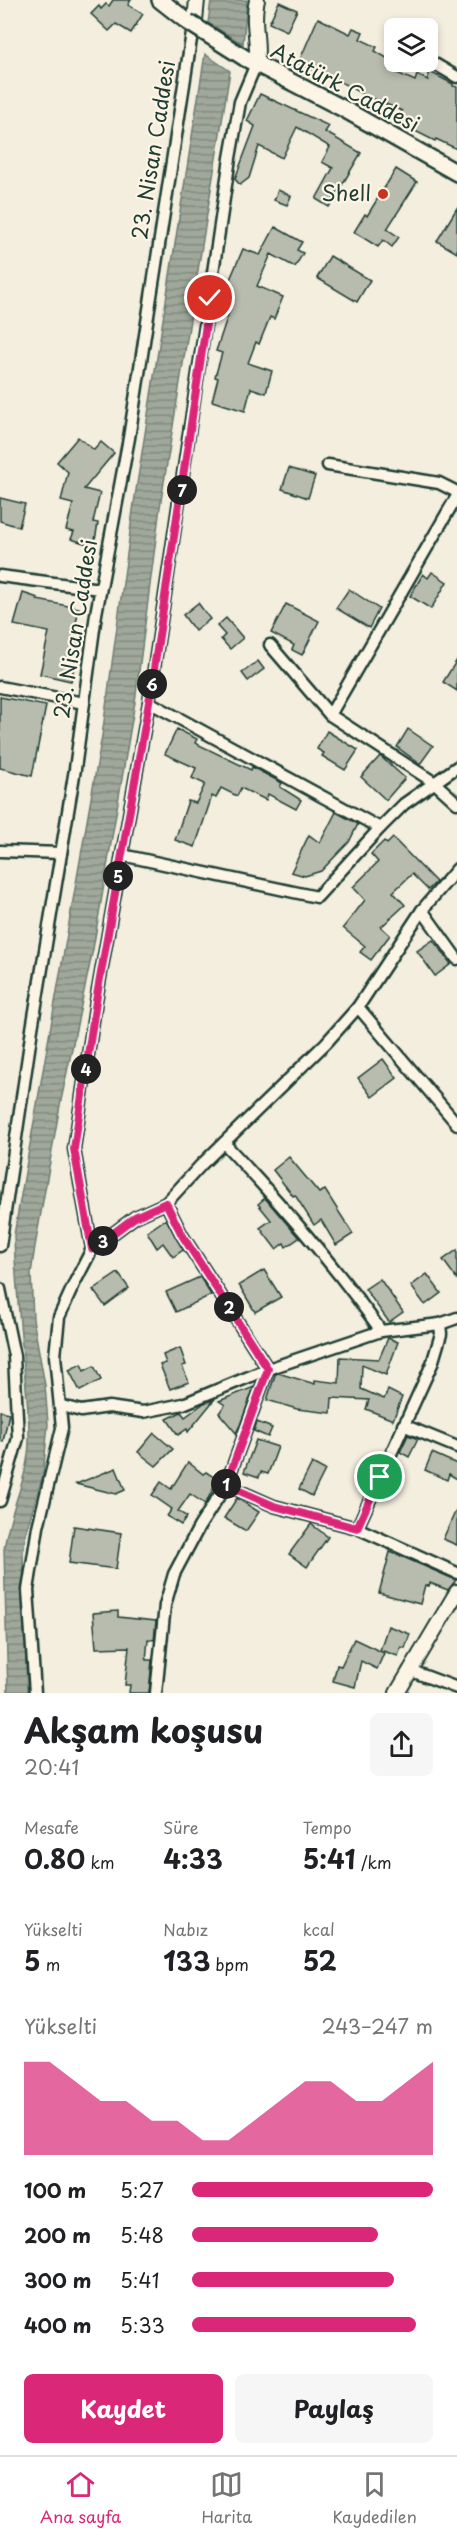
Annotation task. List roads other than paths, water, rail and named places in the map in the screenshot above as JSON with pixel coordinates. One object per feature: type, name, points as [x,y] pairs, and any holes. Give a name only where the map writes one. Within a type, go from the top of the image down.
[{"type":"main road","name":"Atatürk Caddesi","points":[[160,0],[251,61],[342,108],[457,173]]},
{"type":"street","points":[[191,21],[197,0]]},
{"type":"street","points":[[92,1249],[74,1149],[96,1001],[149,702],[230,158],[240,102],[251,61],[258,50],[254,31],[257,0]]},
{"type":"street","name":"23. Nisan Caddesi","points":[[0,1246],[100,589],[129,438],[191,21]]},
{"type":"street","points":[[438,66],[457,77]]},
{"type":"street","points":[[328,465],[439,483],[457,494],[330,715]]},
{"type":"street","points":[[0,576],[100,589]]},
{"type":"street","points":[[270,645],[330,715],[435,783],[457,803]]},
{"type":"street","points":[[0,687],[84,703]]},
{"type":"street","points":[[149,702],[380,828]]},
{"type":"street","points":[[122,855],[316,897],[404,804],[457,767]]},
{"type":"street","points":[[0,851],[61,853]]},
{"type":"street","points":[[35,1693],[28,1590],[38,1527],[62,1428],[62,1406],[55,1356],[59,1317],[92,1249],[135,1217],[166,1203],[326,1043],[358,1007],[422,910],[457,869]]},
{"type":"street","points":[[422,910],[457,959]]},
{"type":"street","points":[[358,1007],[457,1124]]},
{"type":"street","points":[[224,1143],[274,1197],[342,1277],[381,1331]]},
{"type":"street","points":[[166,1203],[182,1235],[268,1369]]},
{"type":"street","points":[[0,1289],[14,1356],[18,1438],[0,1501]]},
{"type":"street","points":[[62,1406],[81,1411],[109,1407],[143,1412],[183,1404],[268,1369],[381,1331],[440,1324],[457,1318]]},
{"type":"street","points":[[357,1528],[432,1364],[441,1334],[440,1324]]},
{"type":"street","points":[[156,1693],[165,1605],[174,1574],[199,1527],[226,1485],[268,1369]]},
{"type":"street","points":[[403,1425],[457,1447]]},
{"type":"street","points":[[226,1485],[274,1506],[357,1528],[457,1573]]},
{"type":"street","points":[[397,1693],[457,1592]]},
{"type":"street","points":[[409,1670],[457,1688]]},
{"type":"place","name":"Shell","points":[[383,194]]}]
